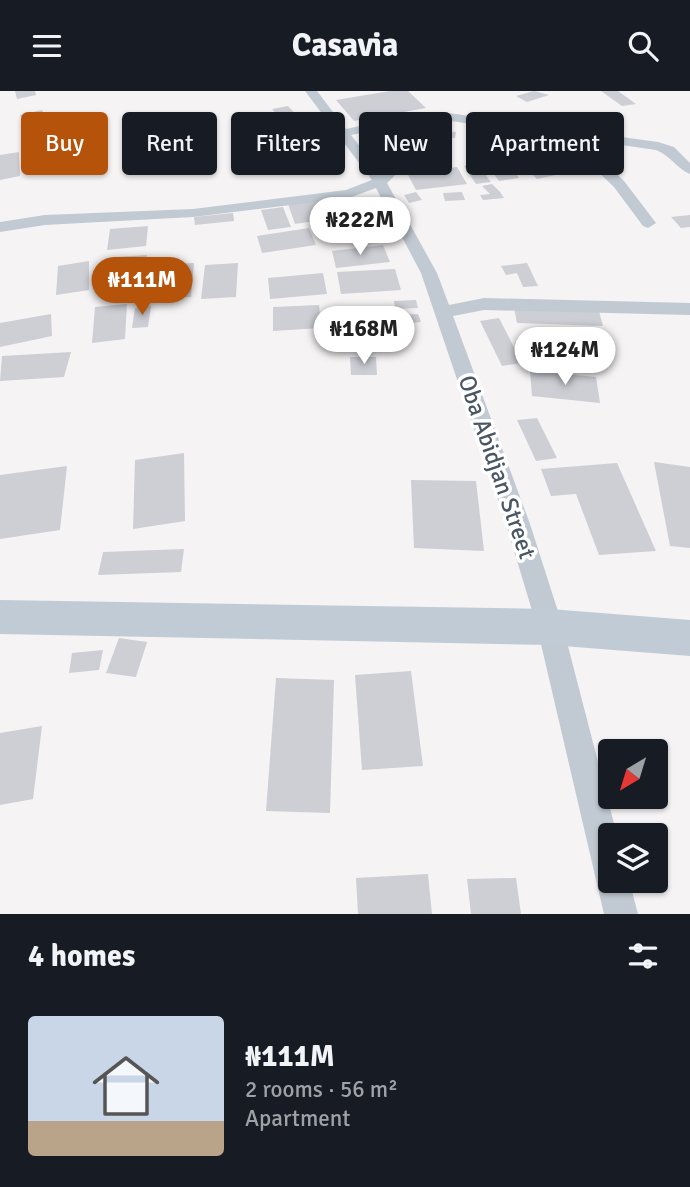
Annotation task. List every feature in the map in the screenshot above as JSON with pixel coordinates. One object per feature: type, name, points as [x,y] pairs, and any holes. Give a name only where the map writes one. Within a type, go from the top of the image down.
[{"type":"main road","points":[[0,618],[550,627],[690,638]]},
{"type":"street","name":"Oba Abidjan Street","points":[[312,91],[328,112]]},
{"type":"street","points":[[345,133],[359,130]]},
{"type":"street","name":"Oba Abidjan Street","points":[[345,133],[380,182],[429,273],[518,524],[550,627],[598,825]]},
{"type":"street","points":[[624,142],[665,148],[690,170]]},
{"type":"street","points":[[0,227],[45,220],[193,213],[349,194],[380,182],[386,175]]},
{"type":"street","points":[[610,175],[648,223]]},
{"type":"street","points":[[443,312],[484,304],[690,309]]},
{"type":"street","name":"Oba Abidjan Street","points":[[615,893],[621,914]]},
{"type":"building","points":[[15,91],[35,91],[36,95],[17,99]]},
{"type":"building","points":[[390,91],[408,91],[426,108],[404,112],[359,112],[359,120],[354,121],[336,100]]},
{"type":"building","points":[[534,91],[549,95],[527,102],[516,96]]},
{"type":"building","points":[[601,91],[618,91],[636,104],[622,106]]},
{"type":"building","points":[[288,106],[294,112],[275,112],[272,109]]},
{"type":"building","points":[[19,152],[20,176],[0,180],[0,155]]},
{"type":"building","points":[[457,167],[467,184],[416,190],[408,175],[452,175],[452,168]]},
{"type":"building","points":[[470,175],[486,175],[491,182],[476,184]]},
{"type":"building","points":[[495,175],[517,175],[519,178],[499,181]]},
{"type":"building","points":[[533,175],[555,175],[537,179]]},
{"type":"building","points":[[492,184],[504,198],[483,200],[480,195],[490,194],[482,186]]},
{"type":"building","points":[[416,192],[422,200],[409,203],[404,195]]},
{"type":"building","points":[[462,192],[465,200],[445,201],[443,193]]},
{"type":"building","points":[[348,196],[357,215],[295,224],[288,204]]},
{"type":"building","points":[[283,207],[291,227],[268,230],[261,210]]},
{"type":"building","points":[[233,213],[234,221],[195,225],[194,217]]},
{"type":"building","points":[[690,215],[690,227],[681,228],[671,217]]},
{"type":"building","points":[[369,220],[379,236],[339,243],[330,227]]},
{"type":"building","points":[[148,226],[146,246],[107,250],[110,229]]},
{"type":"building","points":[[309,228],[316,245],[262,253],[257,236]]},
{"type":"building","points":[[383,245],[390,262],[336,268],[332,251]]},
{"type":"building","points":[[147,255],[143,282],[112,284],[117,257]]},
{"type":"building","points":[[89,261],[89,290],[56,295],[58,266]]},
{"type":"building","points":[[194,263],[191,297],[155,299],[159,265]]},
{"type":"building","points":[[238,263],[236,297],[201,299],[205,265]]},
{"type":"building","points":[[527,263],[538,286],[523,287],[517,273],[506,275],[501,266]]},
{"type":"building","points":[[395,269],[401,290],[341,294],[337,272]]},
{"type":"building","points":[[323,273],[327,294],[270,299],[268,278]]},
{"type":"building","points":[[416,300],[418,308],[395,309],[394,301]]},
{"type":"building","points":[[127,304],[125,339],[92,343],[95,307]]},
{"type":"building","points":[[319,305],[321,328],[273,331],[273,307]]},
{"type":"building","points":[[151,306],[148,327],[132,328],[135,308]]},
{"type":"building","points":[[514,308],[599,311],[603,326],[517,323]]},
{"type":"building","points":[[51,314],[52,336],[0,347],[0,323]]},
{"type":"building","points":[[418,314],[421,322],[399,324],[397,315]]},
{"type":"building","points":[[499,318],[522,363],[502,366],[480,321]]},
{"type":"building","points":[[71,352],[64,377],[0,381],[2,356]]},
{"type":"building","points":[[350,357],[376,357],[377,375],[351,375]]},
{"type":"building","points":[[530,371],[596,377],[600,403],[532,396]]},
{"type":"building","points":[[537,418],[557,458],[536,461],[517,420]]},
{"type":"building","points":[[184,453],[185,521],[133,529],[135,460]]},
{"type":"building","points":[[654,462],[690,467],[690,548],[670,546]]},
{"type":"building","points":[[617,463],[656,551],[599,555],[576,494],[551,496],[541,469]]},
{"type":"building","points":[[67,466],[60,530],[0,539],[0,475]]},
{"type":"building","points":[[411,480],[476,481],[484,551],[414,548]]},
{"type":"building","points":[[184,549],[181,572],[98,575],[103,552]]},
{"type":"building","points":[[119,638],[147,642],[136,677],[106,673]]},
{"type":"building","points":[[103,650],[99,670],[69,673],[72,653]]},
{"type":"building","points":[[411,671],[423,766],[362,770],[355,675]]},
{"type":"building","points":[[276,678],[334,680],[330,813],[266,811]]},
{"type":"building","points":[[42,726],[33,799],[0,805],[0,733]]},
{"type":"building","points":[[428,874],[432,914],[358,914],[356,878]]},
{"type":"building","points":[[516,878],[521,914],[471,914],[467,879]]}]
